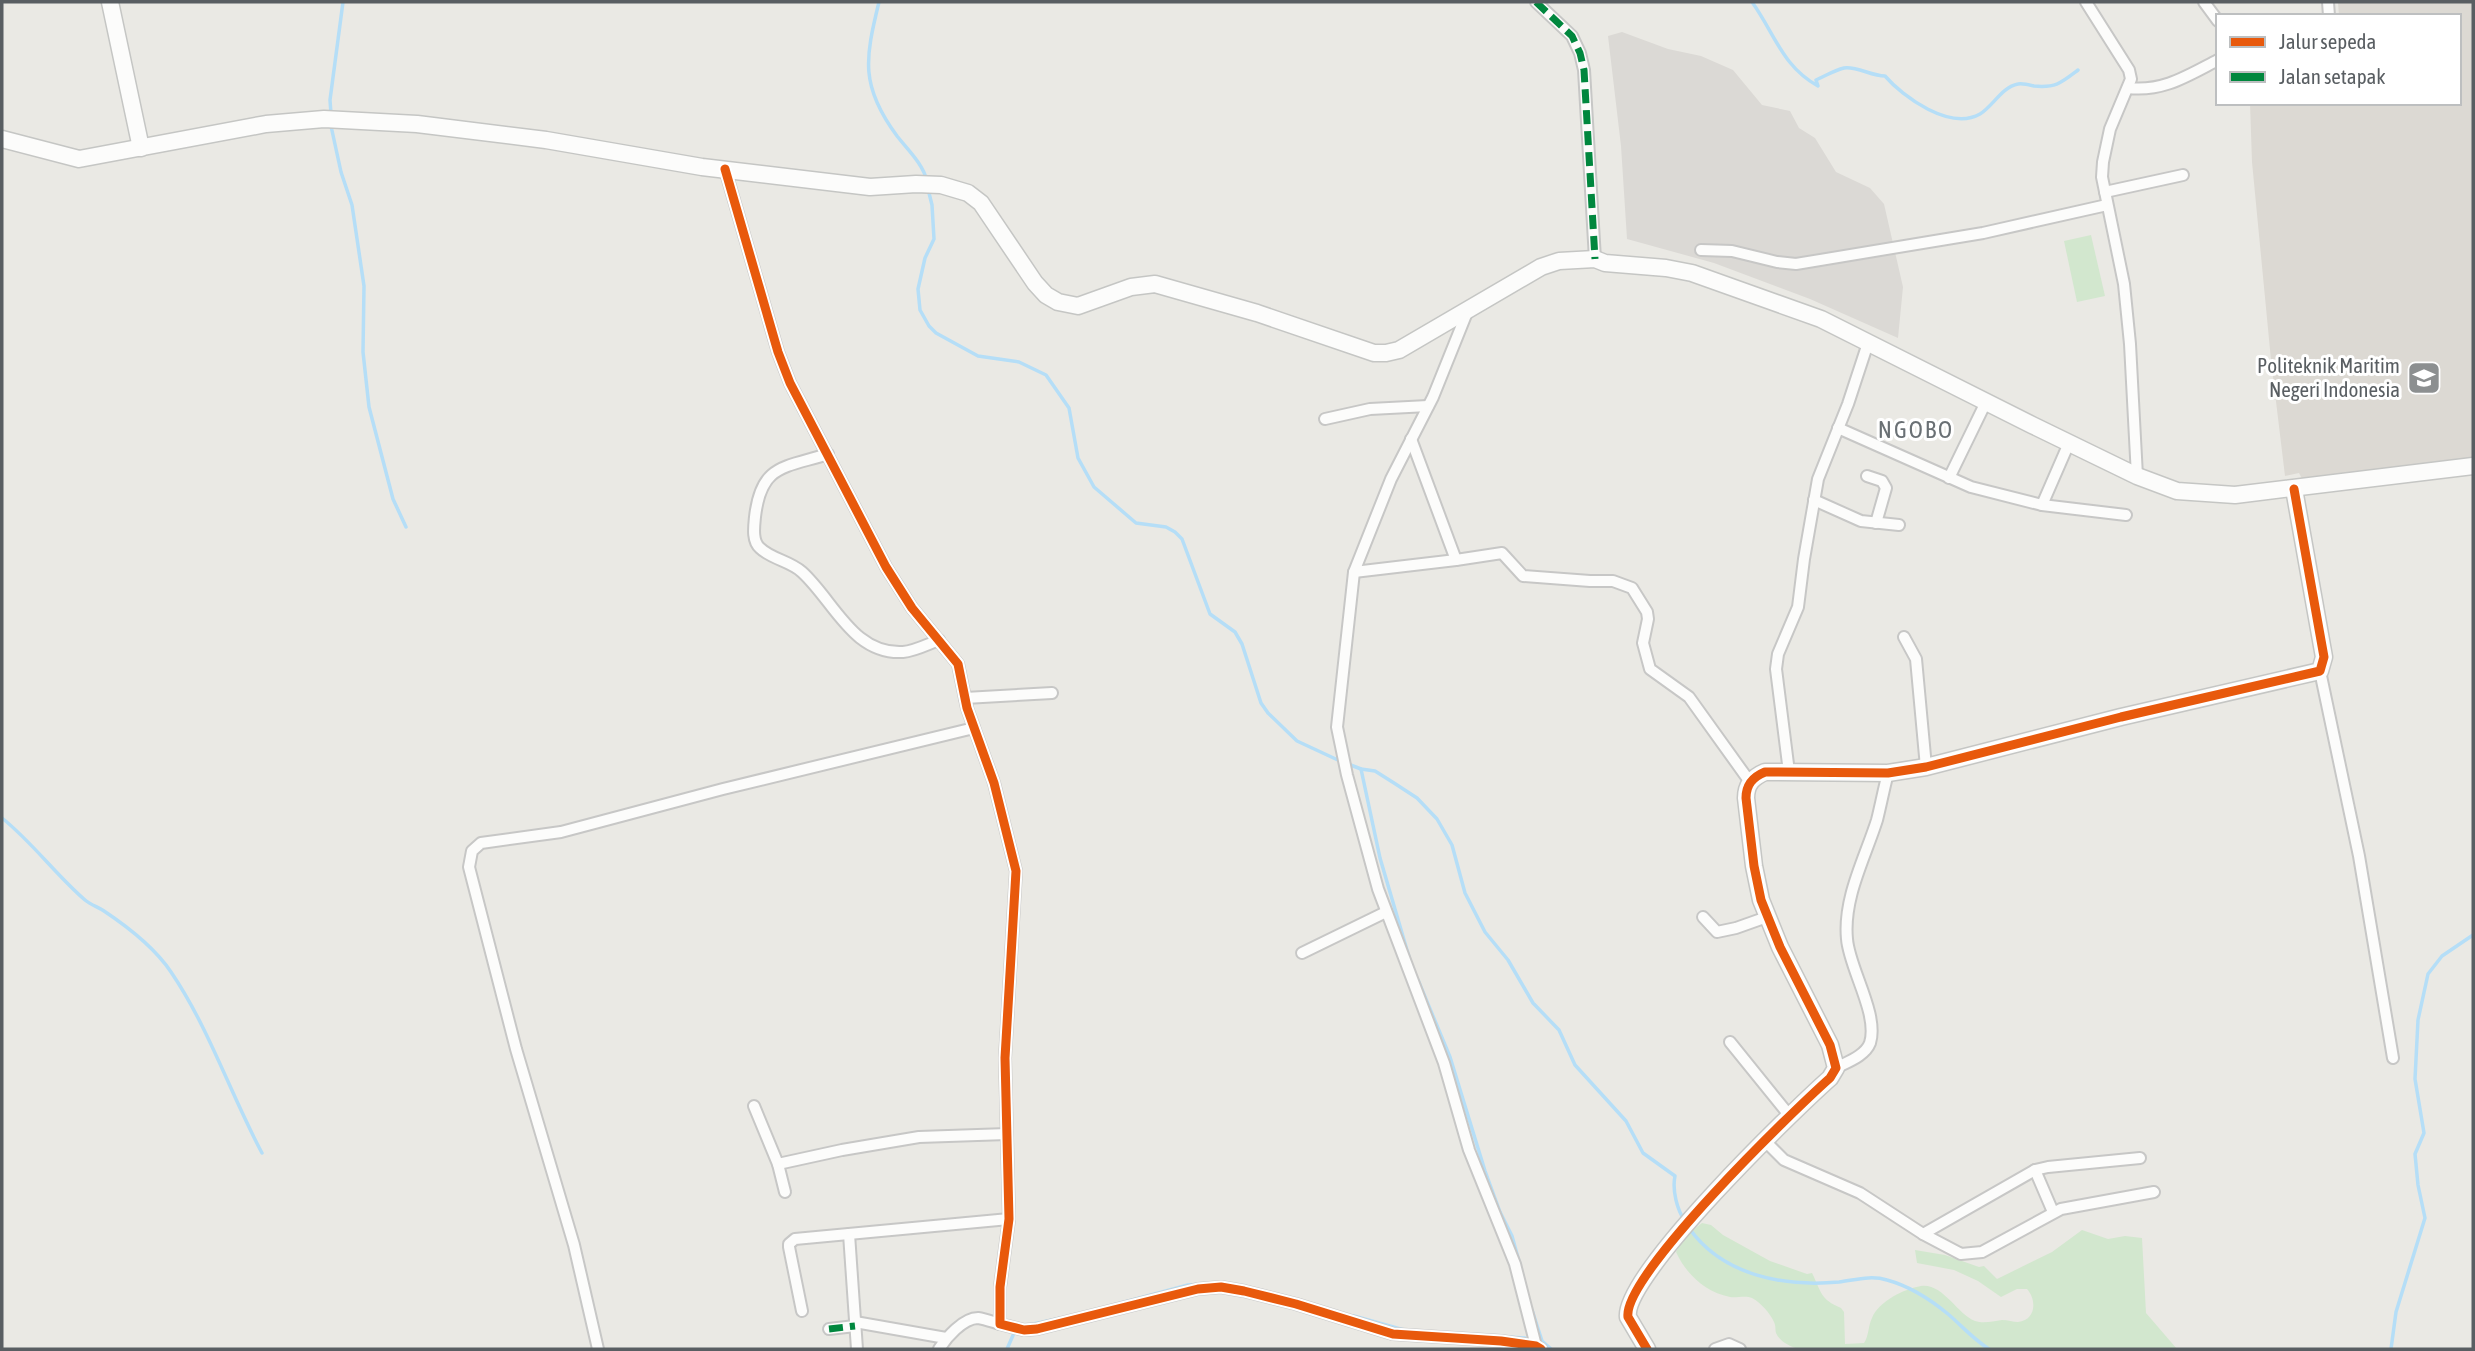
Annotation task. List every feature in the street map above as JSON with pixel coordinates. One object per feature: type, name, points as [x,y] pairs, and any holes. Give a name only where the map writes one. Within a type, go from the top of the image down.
[{"type":"main road","points":[[110,2],[141,148]]},
{"type":"main road","points":[[2,139],[79,159],[265,124],[331,119],[416,124],[546,140],[725,169],[870,187],[941,185],[976,198],[1045,295],[1070,306],[1096,301],[1131,287],[1155,284],[1257,313],[1364,350],[1386,353],[1399,350],[1541,267],[1559,261],[1595,259],[1605,263],[1666,268],[1692,273],[1809,314],[2137,476],[2177,491],[2235,495],[2473,466]]},
{"type":"main road","points":[[1647,1349],[1628,1317],[1628,1306],[1633,1294],[1679,1231],[1789,1115],[1830,1078],[1836,1068],[1830,1045],[1767,917],[1754,866],[1746,797],[1746,788],[1750,782],[1765,772],[1888,772],[1926,767],[2121,717],[2320,671],[2324,657],[2294,489]]},
{"type":"street","points":[[1536,2],[1566,28],[1580,53],[1584,70],[1595,259]]},
{"type":"street","points":[[2086,2],[2129,70],[2131,79],[2109,129],[2103,162],[2107,205],[2124,284],[2137,476]]},
{"type":"street","points":[[2204,2],[2216,18]]},
{"type":"street","points":[[2128,88],[2154,89],[2172,84],[2216,61]]},
{"type":"street","points":[[725,169],[783,368],[799,402],[886,567],[912,608],[958,664],[965,698],[993,783],[1016,872],[1005,1058],[1009,1219],[1000,1287],[1000,1324]]},
{"type":"street","points":[[2105,192],[2183,175]]},
{"type":"street","points":[[1701,250],[1732,251],[1796,264],[1983,233],[2107,205]]},
{"type":"street","points":[[939,1349],[946,1338],[964,1323],[975,1318],[1020,1329],[1048,1326],[1198,1289],[1221,1287],[1296,1304],[1393,1334],[1501,1341],[1539,1348],[1515,1265],[1469,1150],[1444,1063],[1378,889],[1339,740],[1338,715],[1354,572],[1391,479],[1429,406],[1468,310]]},
{"type":"street","points":[[1789,772],[1776,668],[1778,654],[1798,607],[1818,479],[1868,344]]},
{"type":"street","points":[[1949,478],[1986,402]]},
{"type":"street","points":[[1325,419],[1370,409],[1429,406]]},
{"type":"street","points":[[1838,428],[1971,488],[2042,505],[2126,515]]},
{"type":"street","points":[[1411,439],[1456,560]]},
{"type":"street","points":[[2042,505],[2070,443]]},
{"type":"street","points":[[828,454],[768,476],[757,505],[754,536],[756,544],[766,553],[804,574],[851,631],[875,647],[906,652],[939,640]]},
{"type":"street","points":[[1867,476],[1882,481],[1886,488],[1876,523]]},
{"type":"street","points":[[1814,500],[1861,521],[1899,525]]},
{"type":"street","points":[[1354,572],[1502,553],[1523,576],[1613,581],[1632,588],[1647,612],[1643,643],[1650,668],[1689,697],[1750,782]]},
{"type":"street","points":[[1904,637],[1916,662],[1926,767]]},
{"type":"street","points":[[2320,671],[2359,856],[2393,1058]]},
{"type":"street","points":[[965,698],[1052,693]]},
{"type":"street","points":[[598,1349],[574,1245],[492,961],[470,867],[472,851],[481,843],[561,832],[723,789],[974,728]]},
{"type":"street","points":[[1836,1068],[1864,1052],[1870,1042],[1867,1005],[1847,940],[1847,913],[1877,818],[1888,772]]},
{"type":"street","points":[[1301,953],[1387,912]]},
{"type":"street","points":[[1703,917],[1717,932],[1767,917]]},
{"type":"street","points":[[1730,1042],[1789,1115]]},
{"type":"street","points":[[754,1106],[778,1164],[785,1192]]},
{"type":"street","points":[[778,1164],[919,1137],[1007,1134]]},
{"type":"street","points":[[1765,1141],[1784,1160],[1860,1193],[1923,1234],[1961,1254],[1982,1252],[2053,1212],[2154,1192]]},
{"type":"street","points":[[1923,1234],[2035,1170],[2140,1158]]},
{"type":"street","points":[[2035,1170],[2053,1212]]},
{"type":"street","points":[[802,1311],[789,1244],[795,1239],[1009,1219]]},
{"type":"street","points":[[849,1234],[857,1349]]},
{"type":"street","points":[[829,1329],[855,1324],[946,1338]]},
{"type":"street","points":[[1715,1349],[1729,1344],[1740,1349]]},
{"type":"shaded area","name":"Politeknik Maritim Negeri Indonesia","points":[[2338,2],[2473,2],[2473,472],[2309,492],[2299,473],[2285,476],[2252,162],[2250,105],[2461,105],[2461,14],[2339,14]]},
{"type":"shaded area","points":[[1622,32],[1668,49],[1701,56],[1733,70],[1762,105],[1790,111],[1799,128],[1815,138],[1836,172],[1870,188],[1884,204],[1903,287],[1898,338],[1810,299],[1714,263],[1627,239],[1621,146],[1608,36]]},
{"type":"green space","points":[[2091,235],[2105,296],[2077,302],[2064,241]]},
{"type":"green space","points":[[1702,1223],[1711,1225],[1723,1235],[1770,1261],[1807,1274],[1812,1273],[1825,1298],[1844,1312],[1845,1344],[1864,1343],[1872,1318],[1880,1306],[1900,1293],[1921,1286],[1936,1289],[1968,1317],[1978,1322],[2018,1322],[2031,1314],[2033,1304],[2027,1289],[2017,1289],[2001,1297],[1978,1281],[1954,1270],[1917,1263],[1915,1250],[1945,1255],[1979,1267],[1984,1266],[1997,1279],[2052,1252],[2082,1230],[2108,1239],[2125,1236],[2142,1238],[2146,1313],[2177,1349],[1798,1349],[1780,1339],[1775,1323],[1762,1305],[1752,1298],[1730,1297],[1712,1291],[1697,1281],[1685,1268],[1676,1252],[1685,1236]]},
{"type":"waterway","points":[[331,114],[330,100],[343,2]]},
{"type":"waterway","points":[[879,2],[869,56],[871,87],[885,118],[919,163],[927,181]]},
{"type":"waterway","points":[[1752,2],[1787,59],[1818,86],[1816,80],[1841,69],[1854,68],[1885,76],[1915,102],[1955,118],[1980,114],[2012,86],[2053,85],[2078,70]]},
{"type":"waterway","points":[[331,126],[341,172],[352,205],[364,286],[363,352],[369,407],[393,499],[406,527]]},
{"type":"waterway","points":[[928,189],[934,239],[925,258],[918,289],[920,310],[929,326],[936,333],[978,356],[1019,362],[1046,375],[1069,408],[1078,458],[1094,487],[1136,523],[1166,527],[1182,539],[1210,614],[1235,632],[1242,644],[1261,703],[1268,713],[1297,741],[1340,761]]},
{"type":"waterway","points":[[1348,764],[1375,771],[1417,798],[1437,819],[1452,845],[1465,893],[1485,932],[1508,960],[1533,1003],[1559,1030],[1575,1065],[1626,1121],[1643,1153],[1675,1176],[1676,1200],[1685,1221]]},
{"type":"waterway","points":[[1361,769],[1380,858],[1409,957]]},
{"type":"waterway","points":[[2,818],[85,900],[132,931],[165,963],[197,1015],[262,1153]]},
{"type":"waterway","points":[[2391,1349],[2396,1312],[2425,1218],[2415,1154],[2424,1133],[2415,1079],[2418,1020],[2428,974],[2442,956],[2473,935]]},
{"type":"waterway","points":[[1418,980],[1450,1057],[1485,1171],[1512,1236],[1520,1265]]},
{"type":"waterway","points":[[1689,1228],[1719,1257],[1756,1275],[1776,1280],[1818,1283],[1875,1278],[1903,1286],[1941,1309],[1989,1349]]},
{"type":"waterway","points":[[1106,1307],[1188,1285],[1218,1283]]},
{"type":"waterway","points":[[1532,1310],[1542,1341],[1551,1349]]},
{"type":"waterway","points":[[1354,1316],[1404,1330]]},
{"type":"waterway","points":[[1024,1326],[1061,1318]]},
{"type":"waterway","points":[[1007,1349],[1014,1333],[1018,1331]]},
{"type":"waterway","points":[[1506,1337],[1525,1338]]},
{"type":"marked path","points":[[1536,2],[1572,36],[1584,70],[1595,259]]},
{"type":"marked path","points":[[829,1329],[855,1326]]},
{"type":"cycle path","points":[[725,169],[778,352],[790,383],[886,567],[912,608],[958,664],[967,708],[994,783],[1016,871],[1005,1058],[1009,1219],[1000,1287],[1000,1324],[1024,1330],[1037,1329],[1198,1289],[1221,1287],[1296,1304],[1393,1334],[1501,1341],[1541,1349]]},
{"type":"cycle path","points":[[1647,1349],[1628,1317],[1633,1296],[1652,1267],[1713,1194],[1830,1078],[1836,1068],[1830,1045],[1780,947],[1761,900],[1746,798],[1751,782],[1765,772],[1888,773],[1926,767],[2121,717],[2320,671],[2324,657],[2294,489]]},
{"type":"place","name":"Politeknik Maritim Negeri Indonesia","points":[[2424,378]]},
{"type":"district","name":"NGOBO","points":[[1916,430]]}]
